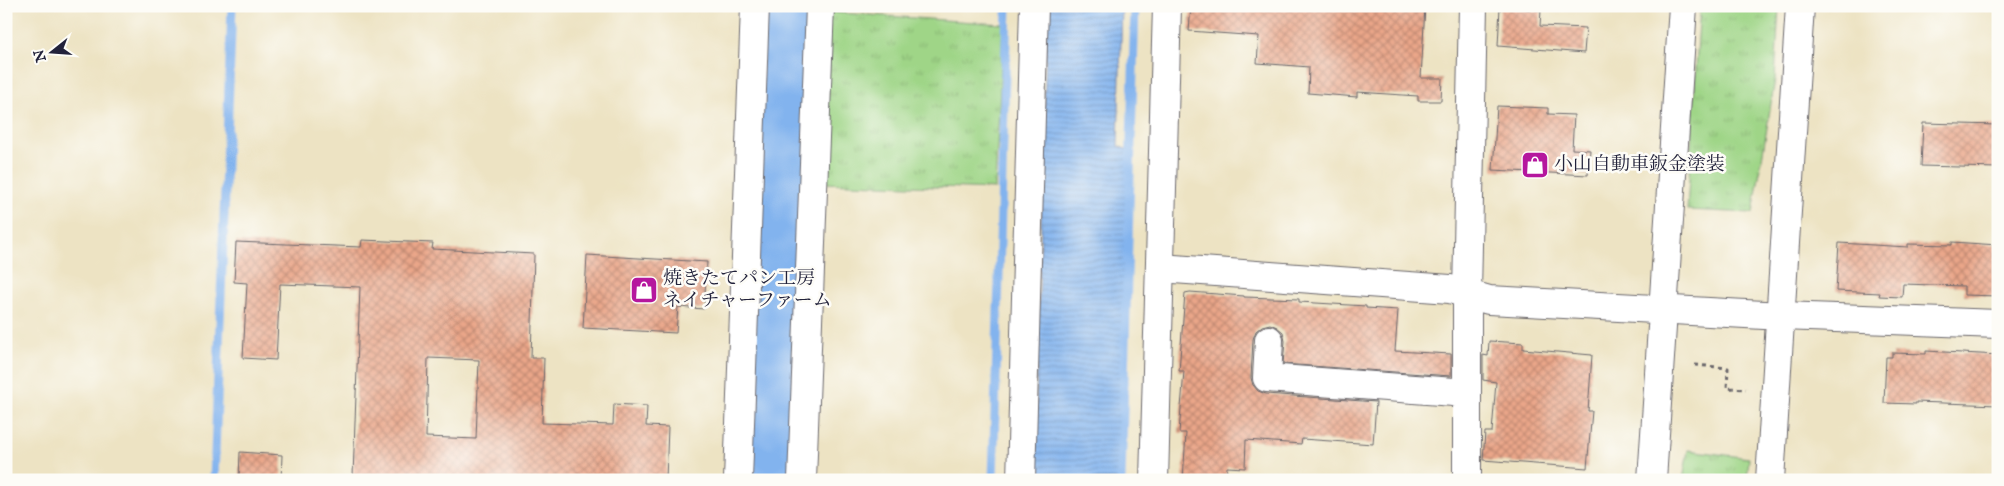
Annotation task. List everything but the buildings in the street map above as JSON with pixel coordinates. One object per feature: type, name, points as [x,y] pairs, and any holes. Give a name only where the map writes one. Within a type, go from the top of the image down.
[{"type":"street","points":[[738,480],[755,6]]},
{"type":"street","points":[[802,480],[820,6]]},
{"type":"street","points":[[1021,480],[1034,6]]},
{"type":"street","points":[[1154,480],[1168,6]]},
{"type":"street","points":[[1467,480],[1467,294],[1474,6]]},
{"type":"street","points":[[1652,480],[1683,6]]},
{"type":"street","points":[[1770,480],[1782,316],[1800,6]]},
{"type":"street","points":[[1160,268],[1450,289],[1489,300],[1782,316],[1998,324]]},
{"type":"street","points":[[1268,340],[1267,378],[1467,393]]},
{"type":"path","points":[[1696,365],[1728,368],[1727,388],[1753,390]]},
{"type":"green space","points":[[1700,6],[1779,6],[1775,79],[1753,213],[1687,210]]},
{"type":"green space","points":[[826,12],[1003,24],[995,189],[821,183]]},
{"type":"green space","points":[[1688,450],[1749,458],[1747,480],[1683,480]]},
{"type":"water","points":[[1047,6],[1122,6],[1118,146],[1128,150],[1118,480],[1034,480]]},
{"type":"waterway","points":[[214,480],[232,6]]},
{"type":"waterway","points":[[775,480],[792,6]]},
{"type":"waterway","points":[[993,480],[1007,6]]},
{"type":"waterway","points":[[1121,480],[1135,6]]},
{"type":"place","name":"小山自動車鈑金塗装","points":[[1535,165]]},
{"type":"place","name":"焼きたてパン工房 ネイチャーファーム","points":[[644,290]]}]
